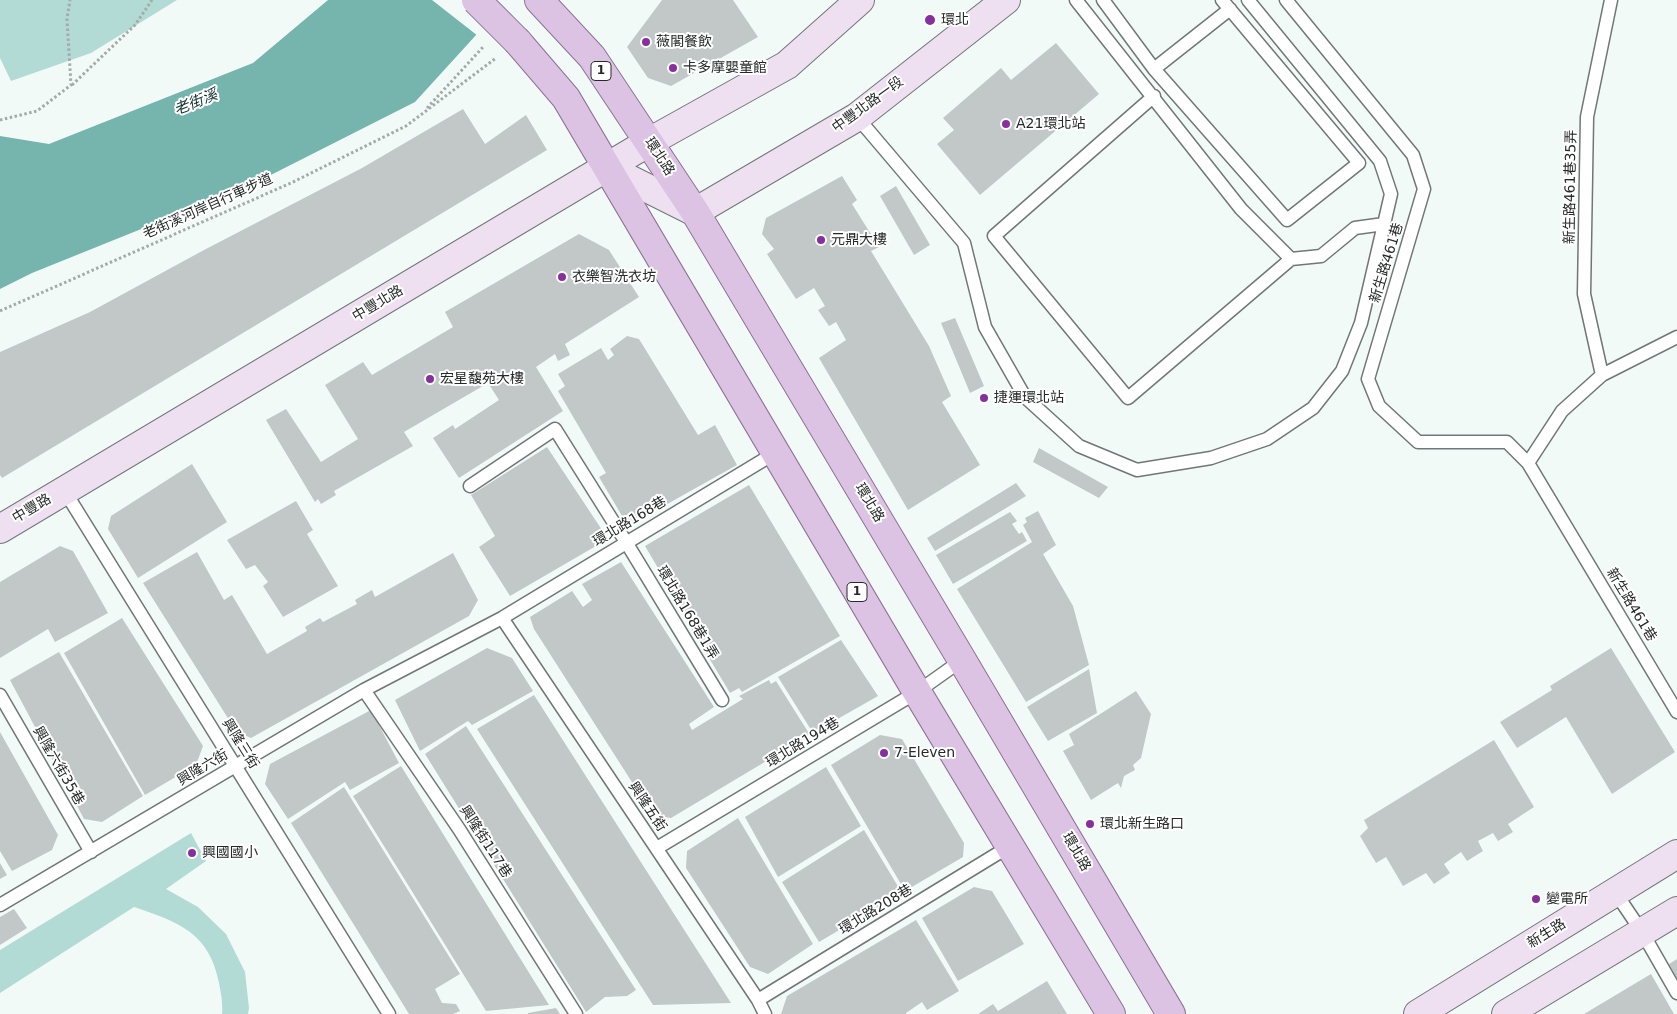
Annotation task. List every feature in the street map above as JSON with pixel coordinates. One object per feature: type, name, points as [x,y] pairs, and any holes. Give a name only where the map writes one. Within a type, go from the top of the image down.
[{"type":"main road","name":"1","points":[[476,0],[518,42],[566,98],[917,692],[1111,1014]]},
{"type":"main road","points":[[607,168],[649,142],[787,65],[860,0]]},
{"type":"main road","name":"中豐北路一段","points":[[695,212],[856,117],[1006,0]]},
{"type":"main road","name":"環北路","points":[[543,3],[592,57],[695,212],[1171,1014]]},
{"type":"main road","points":[[607,168],[695,212]]},
{"type":"main road","name":"中豐北路","points":[[64,490],[607,168]]},
{"type":"main road","name":"中豐路","points":[[0,528],[64,490]]},
{"type":"main road","name":"新生路","points":[[1418,1014],[1677,854]]},
{"type":"main road","points":[[1506,1014],[1677,911]]},
{"type":"lane","points":[[1076,0],[1154,96],[1241,209],[1291,259]]},
{"type":"lane","points":[[1103,0],[1154,69],[1287,220],[1359,163],[1226,4],[1154,69]]},
{"type":"lane","points":[[856,117],[964,243],[985,327],[1025,397],[1079,446],[1137,470],[1211,458],[1267,439],[1313,408],[1342,371],[1361,324],[1391,194],[1380,161],[1248,0]]},
{"type":"lane","name":"新生路461巷","points":[[1286,0],[1413,155],[1424,189],[1368,379],[1379,406],[1418,442],[1507,442],[1528,463],[1677,712]]},
{"type":"lane","name":"新生路461巷35弄","points":[[1602,375],[1584,294],[1586,117],[1611,0]]},
{"type":"lane","points":[[1154,96],[994,236],[1128,398],[1291,259],[1321,256],[1355,228],[1384,224]]},
{"type":"lane","points":[[1528,463],[1562,411],[1602,375],[1677,337]]},
{"type":"lane","name":"環北路168巷1弄","points":[[470,486],[555,429],[722,700]]},
{"type":"lane","name":"環北路168巷","points":[[502,618],[775,453]]},
{"type":"lane","name":"興隆三街","points":[[64,490],[389,1014]]},
{"type":"lane","name":"興隆六街","points":[[0,905],[364,690],[502,618]]},
{"type":"lane","name":"興隆五街","points":[[502,618],[758,1000],[765,1014]]},
{"type":"lane","name":"環北路194巷","points":[[657,848],[917,692],[962,660]]},
{"type":"lane","name":"興隆街117巷","points":[[364,690],[459,830],[576,1014]]},
{"type":"lane","name":"興隆六街35巷","points":[[0,695],[91,852]]},
{"type":"lane","name":"環北路208巷","points":[[758,1000],[1010,846]]},
{"type":"lane","points":[[1615,892],[1642,932],[1677,993]]},
{"type":"path","points":[[70,0],[67,19],[71,85]]},
{"type":"path","points":[[0,120],[37,111],[71,85],[135,25],[152,0]]},
{"type":"path","name":"老街溪河岸自行車步道","points":[[0,311],[291,183],[406,126],[518,42]]},
{"type":"path","name":"老街溪河岸自行車步道","points":[[420,115],[486,45]]},
{"type":"shaded area","points":[[0,0],[177,0],[91,53],[11,81],[0,58]]},
{"type":"shaded area","points":[[191,833],[206,861],[166,889],[198,907],[226,934],[245,972],[248,1014],[222,1014],[219,983],[214,966],[208,952],[199,940],[178,924],[134,907],[0,993],[0,950]]},
{"type":"water","name":"老街溪","points":[[328,0],[508,0],[415,102],[253,184],[32,273],[0,289],[0,136],[49,144],[253,63]]},
{"type":"pier","points":[[432,0],[510,0],[478,36]]},
{"type":"building","points":[[662,0],[733,0],[758,37],[671,86],[648,78],[627,47]]},
{"type":"building","name":"A21環北站","points":[[1056,43],[1099,94],[980,195],[937,144],[954,130],[943,118],[1001,68],[1011,80]]},
{"type":"building","points":[[463,109],[485,144],[526,115],[547,150],[2,478],[0,475],[0,352],[90,312],[362,168]]},
{"type":"building","points":[[842,176],[857,200],[852,204],[879,247],[871,251],[929,346],[951,396],[942,402],[980,465],[908,510],[819,358],[846,340],[836,322],[829,326],[818,310],[825,306],[814,288],[796,299],[767,254],[774,249],[762,234],[766,218]]},
{"type":"building","points":[[896,186],[930,245],[914,255],[880,196]]},
{"type":"building","points":[[579,234],[609,250],[639,297],[565,344],[570,355],[558,361],[555,354],[536,367],[563,411],[459,478],[433,438],[453,425],[455,429],[499,400],[488,383],[404,432],[413,446],[334,491],[336,495],[321,504],[318,499],[315,502],[266,420],[286,409],[321,462],[358,439],[325,385],[363,362],[372,375],[453,327],[445,312]]},
{"type":"building","points":[[955,318],[984,386],[970,393],[941,323]]},
{"type":"building","points":[[627,336],[639,339],[698,435],[715,425],[737,465],[628,526],[599,477],[606,473],[558,391],[565,386],[558,374],[601,348],[608,360],[614,355],[610,349]]},
{"type":"building","points":[[547,447],[608,539],[510,596],[479,547],[495,536],[471,495]]},
{"type":"building","points":[[1039,448],[1108,487],[1099,498],[1033,462]]},
{"type":"building","points":[[192,464],[227,522],[138,578],[108,529],[111,516]]},
{"type":"building","points":[[1016,483],[1026,496],[935,551],[927,538]]},
{"type":"building","points":[[749,485],[840,636],[742,692],[739,688],[730,693],[675,601],[681,598],[663,567],[658,568],[645,546]]},
{"type":"building","points":[[296,501],[313,530],[307,534],[338,586],[283,617],[263,586],[268,582],[255,565],[246,569],[227,540]]},
{"type":"building","points":[[1038,511],[1056,545],[1043,554],[1073,606],[1089,665],[1026,702],[957,589],[1032,542],[1023,525],[1027,522],[1025,518]]},
{"type":"building","points":[[1010,512],[1017,521],[1012,524],[1019,534],[1022,532],[1027,541],[953,584],[936,555]]},
{"type":"building","points":[[60,546],[73,551],[108,613],[55,642],[48,629],[0,658],[0,582]]},
{"type":"building","points":[[197,552],[224,600],[232,595],[267,654],[307,631],[305,627],[320,618],[323,622],[357,604],[355,600],[372,590],[375,597],[453,553],[478,600],[469,616],[251,738],[236,731],[143,583]]},
{"type":"building","points":[[621,562],[714,707],[689,724],[692,730],[743,699],[739,696],[769,680],[771,684],[776,681],[810,735],[671,818],[653,815],[534,629],[530,617],[572,591],[583,607],[592,600],[582,584]]},
{"type":"building","points":[[122,618],[203,746],[196,765],[145,795],[64,653]]},
{"type":"building","points":[[841,640],[878,696],[813,733],[778,677]]},
{"type":"building","points":[[487,648],[512,658],[533,691],[472,725],[468,721],[420,751],[395,700]]},
{"type":"building","points":[[1611,648],[1675,752],[1612,794],[1566,717],[1517,748],[1500,722],[1552,690],[1550,686]]},
{"type":"building","points":[[59,652],[143,796],[102,822],[84,819],[10,680]]},
{"type":"building","points":[[1089,669],[1097,713],[1048,741],[1027,707]]},
{"type":"building","points":[[1136,691],[1151,714],[1141,758],[1133,765],[1135,770],[1124,776],[1121,788],[1118,783],[1091,800],[1063,751],[1074,745],[1069,734]]},
{"type":"building","points":[[534,695],[731,1003],[653,1005],[477,729]]},
{"type":"building","points":[[371,710],[399,763],[350,790],[345,782],[288,819],[265,784],[270,764]]},
{"type":"building","points":[[466,726],[636,990],[627,996],[605,997],[586,1012],[425,754]]},
{"type":"building","points":[[0,732],[58,835],[52,850],[12,871],[0,851]]},
{"type":"building","points":[[880,735],[902,739],[964,843],[963,857],[905,891],[831,765]]},
{"type":"building","points":[[1494,740],[1534,807],[1508,824],[1513,832],[1498,841],[1493,833],[1478,841],[1483,851],[1467,861],[1461,852],[1444,864],[1450,873],[1434,884],[1426,873],[1403,886],[1386,857],[1376,863],[1360,836],[1368,828],[1364,820]]},
{"type":"building","points":[[401,766],[549,1005],[486,1011],[353,796]]},
{"type":"building","points":[[826,767],[861,826],[778,877],[745,817]]},
{"type":"building","points":[[344,787],[460,974],[435,989],[442,1003],[456,1004],[460,1011],[453,1014],[409,1014],[291,823]]},
{"type":"building","points":[[738,818],[813,944],[768,974],[750,967],[686,868],[687,851]]},
{"type":"building","points":[[864,830],[902,893],[819,942],[782,882]]},
{"type":"building","points":[[0,863],[7,875],[0,879]]},
{"type":"building","points":[[974,887],[992,891],[1024,944],[958,981],[922,918]]},
{"type":"building","points":[[14,909],[27,928],[0,945],[0,917]]},
{"type":"building","points":[[916,920],[959,991],[927,1010],[922,1002],[906,1014],[781,1014],[787,996]]},
{"type":"building","points":[[1677,959],[1677,978],[1669,964]]},
{"type":"building","points":[[1651,974],[1674,1014],[1584,1014]]},
{"type":"building","points":[[1047,981],[1067,1014],[978,1014],[993,1004],[998,1011]]},
{"type":"building","points":[[556,1008],[560,1014],[528,1014],[528,1013]]},
{"type":"place","name":"環北","points":[[930,20]]},
{"type":"place","name":"薇閣餐飲","points":[[646,42]]},
{"type":"place","name":"卡多摩嬰童館","points":[[673,68]]},
{"type":"place","name":"A21環北站","points":[[1006,124]]},
{"type":"place","name":"元鼎大樓","points":[[821,240]]},
{"type":"place","name":"衣樂智洗衣坊","points":[[562,277]]},
{"type":"place","name":"宏星馥苑大樓","points":[[430,379]]},
{"type":"place","name":"捷運環北站","points":[[984,398]]},
{"type":"place","name":"7-Eleven","points":[[884,753]]},
{"type":"place","name":"環北新生路口","points":[[1090,824]]},
{"type":"place","name":"興國國小","points":[[192,853]]},
{"type":"place","name":"變電所","points":[[1536,899]]}]
